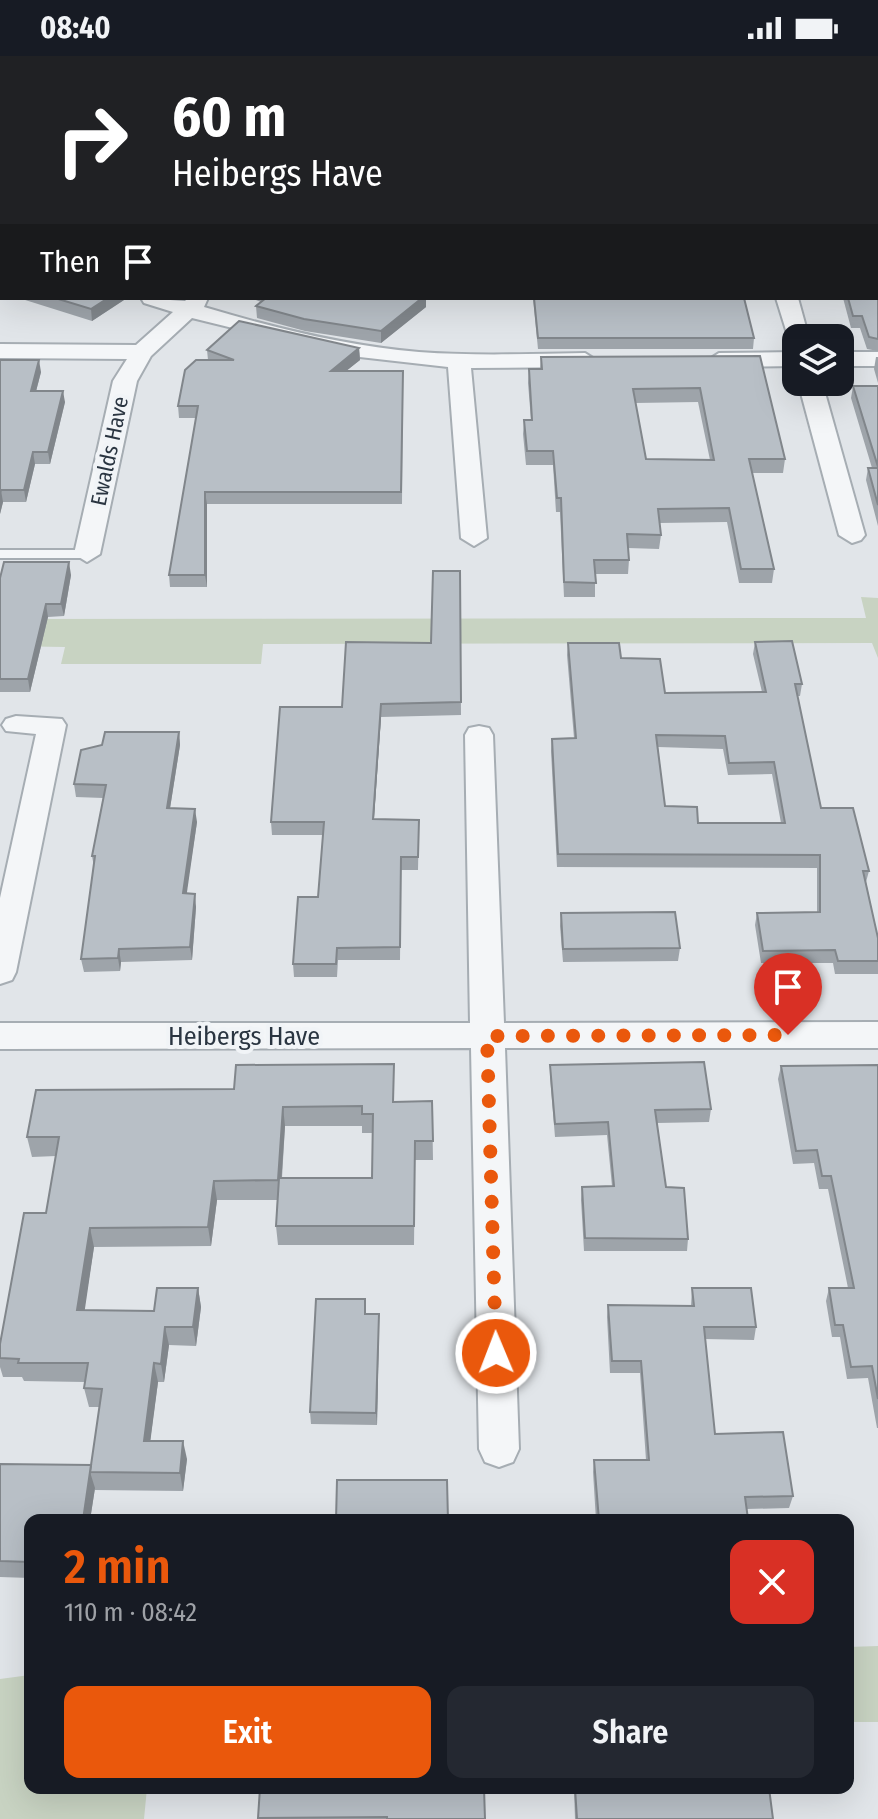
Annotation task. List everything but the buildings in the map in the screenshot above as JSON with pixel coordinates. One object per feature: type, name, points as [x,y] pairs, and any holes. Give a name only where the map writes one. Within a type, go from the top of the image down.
[{"type":"street","points":[[166,300],[193,304],[275,336],[345,351],[459,361],[612,360]]},
{"type":"street","points":[[788,300],[794,324]]},
{"type":"street","name":"Ewalds Have","points":[[87,554],[118,399],[142,352],[193,304]]},
{"type":"street","points":[[0,351],[142,352]]},
{"type":"street","points":[[689,360],[782,359]]},
{"type":"street","points":[[854,359],[878,359]]},
{"type":"street","points":[[459,361],[474,538]]},
{"type":"street","points":[[814,396],[852,535]]},
{"type":"street","points":[[0,972],[6,911],[52,725],[8,724]]},
{"type":"street","points":[[479,735],[499,1449]]},
{"type":"street","name":"Heibergs Have","points":[[0,1036],[878,1035]]},
{"type":"lane","points":[[0,554],[87,554]]},
{"type":"green space","points":[[861,597],[878,598],[878,658],[872,643],[263,644],[261,664],[61,664],[65,647],[0,646],[0,619],[866,618]]},
{"type":"green space","points":[[878,1646],[878,1722],[854,1722],[854,1647]]},
{"type":"green space","points":[[24,1676],[24,1794],[146,1794],[144,1819],[0,1819],[0,1679]]},
{"type":"route","points":[[496,1353],[487,1036],[788,1035]]}]
